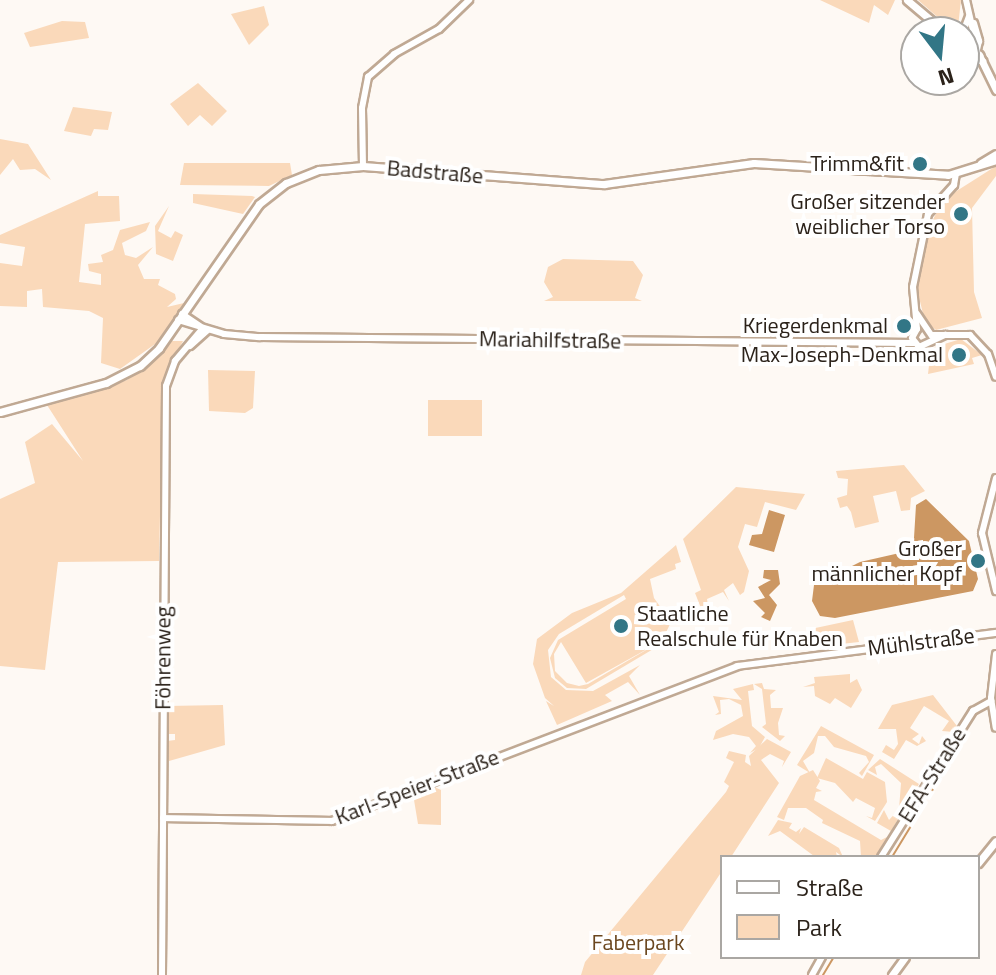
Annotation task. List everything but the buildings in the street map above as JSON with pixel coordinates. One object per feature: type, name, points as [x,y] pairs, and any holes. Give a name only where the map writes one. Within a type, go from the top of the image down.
[{"type":"main road","points":[[907,0],[927,16]]},
{"type":"main road","points":[[980,66],[996,90]]},
{"type":"main road","name":"Badstraße","points":[[968,170],[996,154]]},
{"type":"main road","name":"Badstraße","points":[[0,412],[121,377],[152,355],[267,197],[307,173],[363,166],[604,184],[764,162],[952,175],[996,160]]},
{"type":"main road","points":[[980,861],[996,841]]},
{"type":"street","points":[[363,166],[362,108],[368,77],[394,54],[439,29],[469,0]]},
{"type":"street","points":[[966,0],[972,16]]},
{"type":"street","points":[[969,16],[970,12]]},
{"type":"street","points":[[932,338],[920,328],[913,283],[928,214],[948,190],[952,175]]},
{"type":"street","name":"Mariahilfstraße","points":[[180,317],[206,329],[273,338],[913,341],[924,347],[932,338],[963,333],[980,347],[996,377]]},
{"type":"street","points":[[913,341],[920,328]]},
{"type":"street","name":"Föhrenweg","points":[[162,975],[166,386],[175,361],[206,329]]},
{"type":"street","points":[[996,478],[982,530],[996,591]]},
{"type":"street","name":"Mühlstraße","points":[[660,695],[756,662],[996,633]]},
{"type":"street","points":[[996,654],[991,701],[996,728]]},
{"type":"street","name":"Karl-Speier-Straße","points":[[163,818],[332,821],[660,695]]},
{"type":"street","name":"EFA-Straße","points":[[882,855],[971,714],[991,701]]},
{"type":"green space","points":[[820,0],[895,0],[888,15],[874,5],[869,23]]},
{"type":"green space","points":[[918,0],[961,0],[959,16],[936,16]]},
{"type":"green space","points":[[264,6],[269,25],[249,45],[231,14]]},
{"type":"green space","points":[[62,21],[85,22],[89,38],[30,47],[24,33]]},
{"type":"green space","points":[[198,83],[227,111],[212,126],[200,115],[188,126],[170,104]]},
{"type":"green space","points":[[73,107],[112,112],[108,130],[94,129],[91,136],[64,131]]},
{"type":"green space","points":[[0,139],[28,144],[51,180],[35,169],[20,170],[13,159],[0,175]]},
{"type":"green space","points":[[184,163],[290,163],[292,175],[269,186],[180,185]]},
{"type":"green space","points":[[996,166],[996,176],[972,208],[974,292],[982,318],[936,330],[925,322],[917,289],[930,225],[944,199]]},
{"type":"green space","points":[[98,191],[98,196],[119,196],[120,221],[85,224],[79,282],[101,285],[101,274],[89,271],[88,264],[103,262],[101,255],[113,250],[120,230],[150,222],[146,231],[122,243],[125,255],[136,258],[153,247],[138,265],[144,279],[160,279],[158,285],[175,294],[176,299],[167,307],[184,303],[158,342],[120,369],[101,363],[103,318],[89,311],[43,307],[42,289],[27,291],[27,307],[0,306],[0,263],[22,266],[25,247],[0,243],[0,235]]},
{"type":"green space","points":[[193,194],[255,197],[243,214],[193,203]]},
{"type":"green space","points":[[169,206],[158,231],[171,238],[175,231],[183,235],[173,261],[156,254],[155,226]]},
{"type":"green space","points":[[563,259],[633,261],[643,275],[635,298],[642,301],[544,301],[553,297],[544,282],[548,267]]},
{"type":"green space","points":[[961,339],[982,355],[972,358],[974,364],[928,374],[931,348]]},
{"type":"green space","points":[[172,341],[183,341],[163,379],[159,561],[58,562],[45,670],[0,666],[0,499],[35,483],[25,442],[52,424],[83,461],[47,405],[127,380]]},
{"type":"green space","points":[[208,370],[255,371],[253,408],[245,413],[209,411]]},
{"type":"green space","points":[[428,400],[482,400],[482,436],[428,436]]},
{"type":"green space","points":[[904,465],[925,491],[911,498],[910,510],[901,511],[896,491],[873,496],[879,522],[855,528],[851,512],[847,506],[840,508],[837,498],[847,495],[848,479],[838,478],[836,471]]},
{"type":"green space","points":[[736,487],[805,494],[796,510],[765,502],[757,527],[745,524],[738,547],[749,571],[744,592],[740,595],[733,583],[724,590],[729,601],[723,592],[707,599],[708,606],[701,608],[695,593],[701,590],[683,539]]},
{"type":"green space","points":[[676,545],[681,562],[675,564],[676,569],[650,579],[654,598],[671,622],[660,645],[586,689],[567,688],[555,678],[550,658],[558,640],[626,599],[624,595],[559,634],[548,650],[551,677],[566,690],[593,691],[640,665],[629,676],[640,695],[628,682],[605,695],[612,701],[557,725],[546,701],[554,706],[545,698],[533,664],[537,639],[572,613],[621,593]],"holes":[[[561,642],[586,683],[658,643],[588,684],[579,686],[567,683],[555,671],[554,654]]]},
{"type":"green space","points":[[853,620],[859,642],[805,648],[806,630]]},
{"type":"green space","points":[[850,674],[850,683],[857,679],[862,690],[851,708],[835,698],[830,704],[815,696],[814,686],[803,687],[815,683],[814,677]]},
{"type":"green space","points":[[762,683],[764,689],[776,690],[770,695],[771,708],[783,708],[778,723],[779,735],[785,736],[780,741],[762,727],[766,724],[762,689],[754,684]]},
{"type":"green space","points":[[753,684],[754,690],[748,691],[752,726],[765,737],[759,748],[750,753],[756,746],[749,737],[733,734],[713,740],[716,731],[743,716],[741,705],[729,699],[720,700],[721,714],[715,715],[719,712],[713,696],[742,700],[733,689]]},
{"type":"green space","points":[[933,695],[957,726],[954,732],[942,731],[949,721],[924,706],[910,728],[919,734],[912,739],[919,744],[922,736],[926,741],[917,746],[906,740],[894,759],[882,752],[886,745],[894,750],[898,744],[896,729],[878,729],[892,705]]},
{"type":"green space","points":[[223,705],[225,745],[169,761],[167,741],[175,740],[175,734],[167,734],[167,706]]},
{"type":"green space","points":[[821,726],[874,755],[862,776],[859,773],[869,762],[866,756],[834,747],[825,736],[818,736],[814,753],[803,761],[810,773],[797,765]]},
{"type":"green space","name":"Faberpark","points":[[767,739],[791,752],[782,767],[784,761],[770,754],[761,760],[779,783],[732,855],[720,855],[720,874],[653,975],[581,975],[585,962],[726,792],[729,786],[724,782],[734,762],[726,758],[729,751],[746,755],[745,762],[751,766],[749,756]]},
{"type":"green space","points":[[826,758],[863,779],[867,772],[885,782],[887,802],[875,821],[866,816],[872,818],[875,808],[856,798],[853,802],[835,783],[817,778]]},
{"type":"green space","points":[[880,759],[919,784],[891,831],[877,823],[884,810],[889,820],[899,809],[901,783],[881,764],[875,767],[877,775],[868,770]]},
{"type":"green space","points":[[813,770],[820,781],[816,788],[822,791],[816,792],[814,800],[881,840],[887,837],[876,855],[861,855],[860,841],[822,823],[823,820],[806,808],[788,808],[784,820],[777,817],[800,776]]},
{"type":"green space","points":[[432,786],[441,790],[441,825],[418,824],[413,794]]},
{"type":"green space","points":[[778,820],[792,823],[789,828],[796,832],[801,828],[799,834],[804,827],[839,848],[842,855],[836,852],[837,855],[813,855],[780,831],[768,836]]},
{"type":"shaded area","points":[[926,499],[969,541],[978,579],[973,591],[835,618],[820,616],[812,601],[814,585],[860,562],[904,552],[914,538],[916,505]]},
{"type":"shaded area","points":[[769,510],[785,515],[774,552],[749,545],[752,535],[762,534]]},
{"type":"shaded area","points":[[764,570],[778,570],[780,584],[769,595],[777,605],[770,621],[761,617],[765,613],[753,601],[765,598],[758,587],[771,580],[763,578]]},
{"type":"waterway","points":[[929,796],[956,751]]},
{"type":"waterway","points":[[893,855],[925,803]]},
{"type":"waterway","points":[[823,975],[833,959]]},
{"type":"place","name":"Trimm&fit","points":[[920,164]]},
{"type":"place","name":"Großer sitzender weiblicher Torso","points":[[961,214]]},
{"type":"place","name":"Kriegerdenkmal","points":[[904,326]]},
{"type":"place","name":"Max-Joseph-Denkmal","points":[[959,355]]},
{"type":"place","name":"Großer männlicher Kopf","points":[[978,561]]},
{"type":"place","name":"Staatliche Realschule für Knaben","points":[[621,626]]}]
